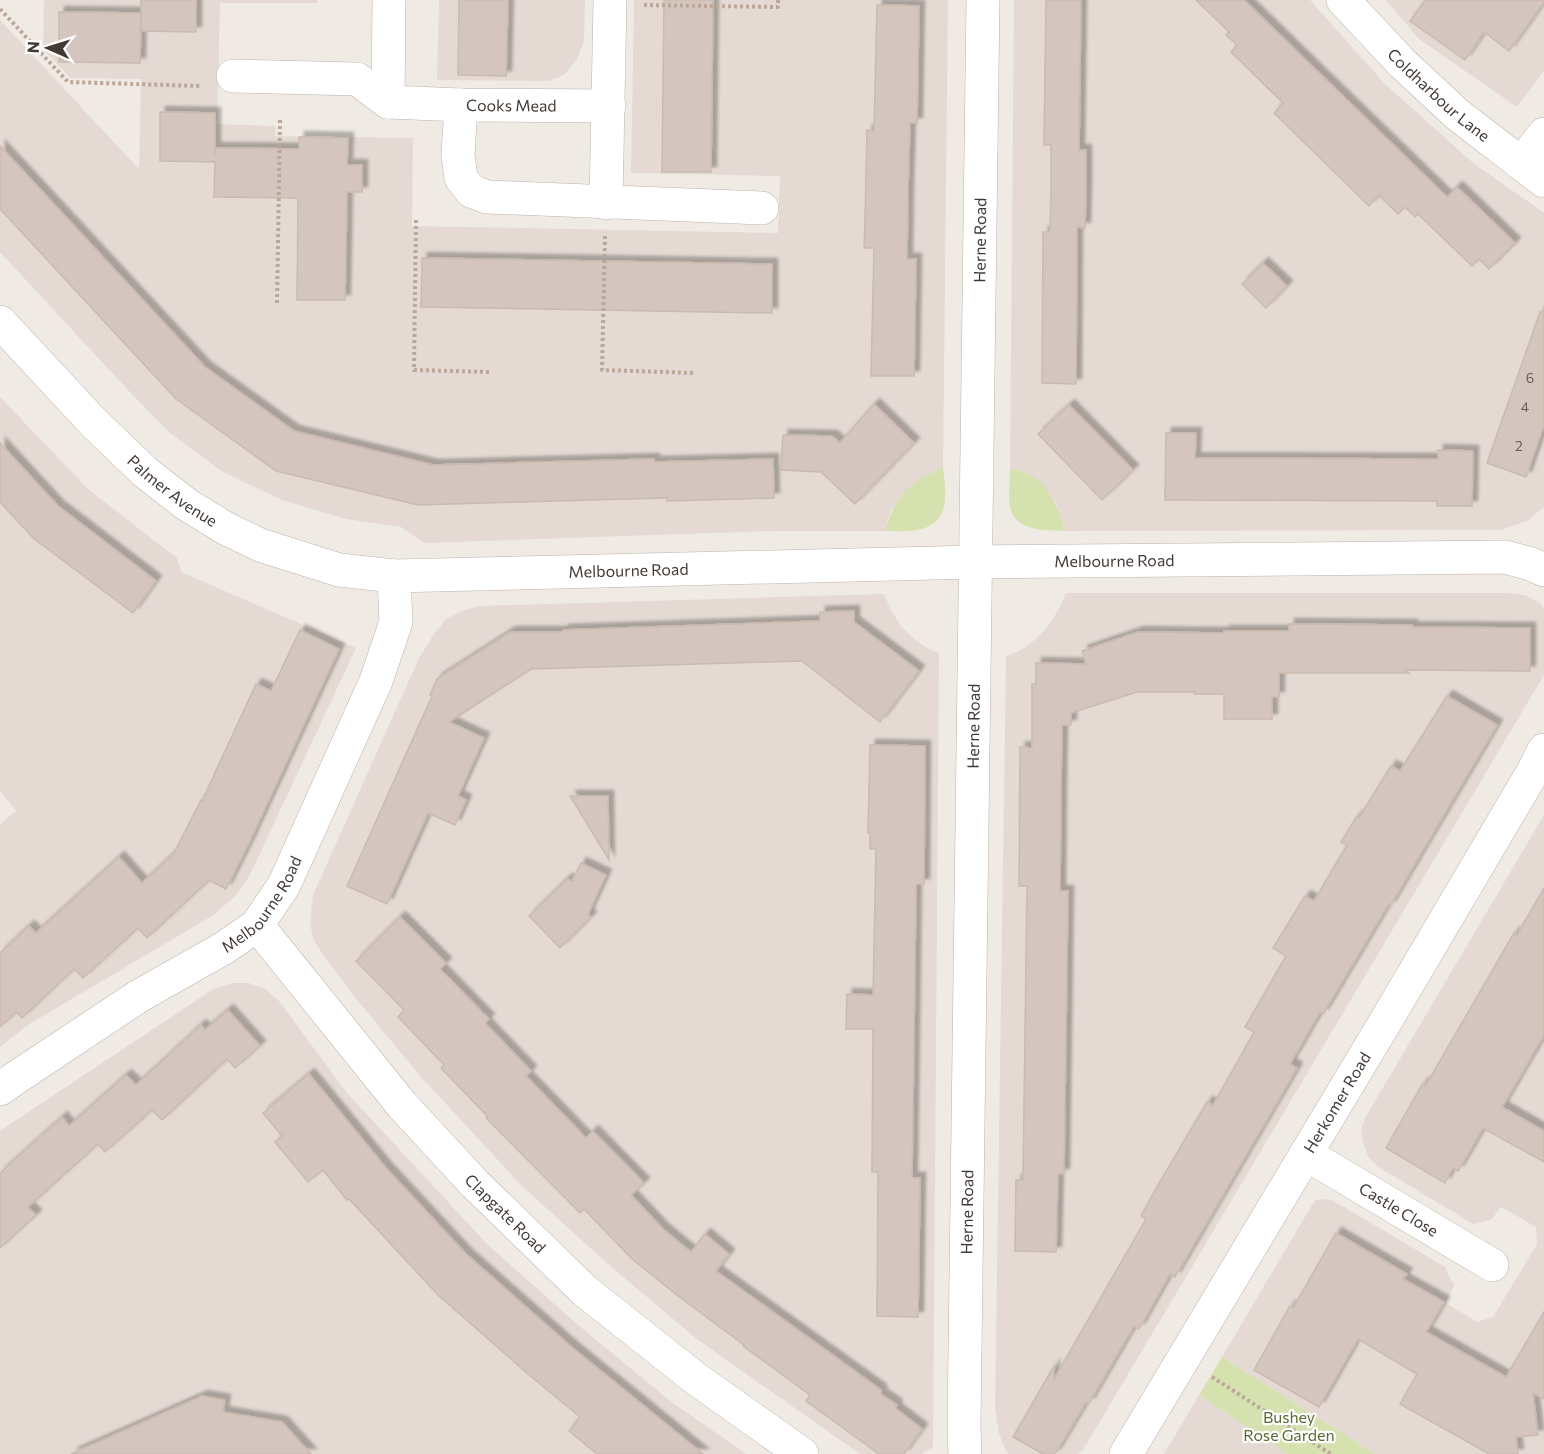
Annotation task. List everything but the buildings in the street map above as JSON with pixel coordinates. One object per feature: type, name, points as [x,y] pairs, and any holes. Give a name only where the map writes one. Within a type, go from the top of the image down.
[{"type":"street","points":[[388,102],[389,0]]},
{"type":"street","name":"Herne Road","points":[[965,1454],[983,0]]},
{"type":"street","name":"Coldharbour Lane","points":[[1343,0],[1402,63],[1458,115],[1532,172]]},
{"type":"street","points":[[606,203],[610,2]]},
{"type":"street","points":[[222,81],[357,79],[388,102],[461,105]]},
{"type":"street","name":"Cooks Mead","points":[[609,106],[461,105],[458,155],[461,178],[471,191],[487,197],[762,208]]},
{"type":"street","points":[[1532,172],[1544,134]]},
{"type":"street","name":"Palmer Avenue","points":[[0,322],[93,422],[145,472],[186,504],[225,528],[260,545],[339,570],[394,576]]},
{"type":"street","name":"Melbourne Road","points":[[0,1089],[139,996],[224,948],[257,925],[284,885],[376,681],[396,622],[394,576],[975,562],[1505,557],[1544,570]]},
{"type":"street","name":"Herkomer Road","points":[[1126,1454],[1544,750]]},
{"type":"street","name":"Clapgate Road","points":[[257,925],[402,1105],[475,1184],[585,1291],[695,1377],[801,1454]]},
{"type":"street","name":"Castle Close","points":[[1306,1154],[1492,1265]]},
{"type":"path","points":[[610,2],[778,7],[778,0]]},
{"type":"path","points":[[0,9],[68,81],[222,81]]},
{"type":"path","points":[[276,303],[280,120]]},
{"type":"path","points":[[606,203],[602,370],[695,373]]},
{"type":"path","points":[[416,220],[414,370],[489,372]]},
{"type":"path","points":[[1183,1359],[1331,1454]]},
{"type":"shaded area","points":[[44,0],[317,0],[317,3],[220,3],[217,124],[275,126],[275,136],[413,138],[412,226],[778,233],[780,176],[631,173],[634,0],[948,0],[943,467],[930,473],[891,510],[884,531],[774,531],[424,543],[401,527],[346,519],[282,500],[223,472],[170,433],[0,252],[0,20],[139,169],[141,79],[70,78],[43,49]]},
{"type":"shaded area","points":[[439,0],[585,0],[584,41],[576,61],[564,75],[549,81],[437,80]]},
{"type":"shaded area","points":[[1014,0],[1310,0],[1385,84],[1472,162],[1544,213],[1544,507],[1527,521],[1501,530],[1066,531],[1056,503],[1029,474],[1010,469]]},
{"type":"shaded area","points":[[1386,0],[1544,0],[1544,71],[1517,107],[1419,39]]},
{"type":"shaded area","points":[[0,397],[89,490],[177,558],[181,572],[356,648],[249,877],[235,896],[215,914],[28,1025],[0,1047],[0,824],[16,811],[0,791]]},
{"type":"shaded area","points":[[1066,593],[1505,593],[1525,595],[1539,602],[1544,609],[1544,675],[1083,1450],[1078,1454],[1009,1454],[999,1434],[995,1409],[1006,656],[1021,650],[1036,639],[1048,626]]},
{"type":"shaded area","points":[[884,594],[901,626],[914,639],[939,653],[933,1447],[921,1454],[860,1454],[698,1340],[609,1265],[522,1186],[422,1078],[323,955],[313,939],[310,922],[313,895],[419,658],[446,619],[480,606]]},
{"type":"shaded area","points":[[1544,815],[1544,1454],[1375,1454],[1222,1357],[1316,1200],[1332,1200],[1445,1267],[1454,1285],[1446,1303],[1477,1322],[1493,1317],[1537,1244],[1536,1227],[1501,1207],[1491,1220],[1473,1224],[1377,1166],[1368,1156],[1361,1131],[1365,1118]]},
{"type":"shaded area","points":[[232,983],[249,983],[265,989],[279,1001],[347,1093],[487,1244],[578,1325],[669,1400],[746,1454],[0,1454],[0,1131],[212,990]]},
{"type":"shaded area","points":[[1199,1395],[1288,1454],[1164,1454]]},
{"type":"green space","points":[[943,467],[945,501],[941,515],[935,522],[928,527],[911,531],[884,531],[894,507],[905,491]]},
{"type":"green space","points":[[1010,469],[1029,474],[1043,485],[1053,499],[1066,531],[1032,528],[1018,521],[1010,507]]},
{"type":"green space","name":"Bushey Rose Garden","points":[[1222,1357],[1375,1454],[1288,1454],[1199,1395]]}]
